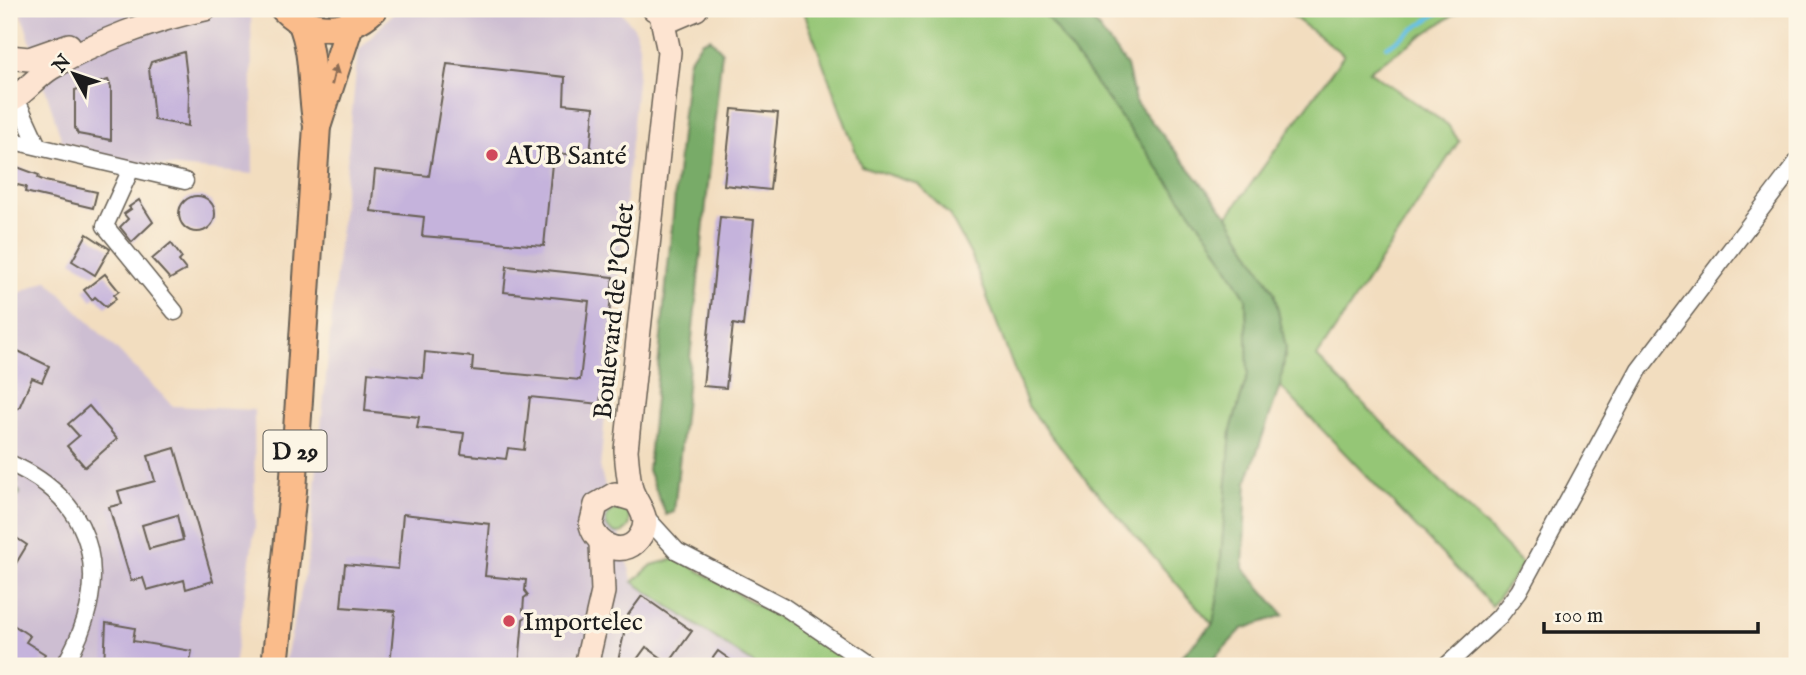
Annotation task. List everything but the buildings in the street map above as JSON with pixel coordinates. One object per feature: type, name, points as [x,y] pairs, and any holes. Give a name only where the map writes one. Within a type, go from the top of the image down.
[{"type":"main road","points":[[293,15],[330,28],[350,25],[374,9]]},
{"type":"main road","name":"D 29","points":[[275,666],[289,532],[317,126],[312,98],[311,54],[293,15]]},
{"type":"main road","name":"D 29","points":[[317,126],[350,25]]},
{"type":"street","points":[[11,57],[47,54],[162,9]]},
{"type":"street","points":[[17,94],[79,54],[148,26],[205,9]]},
{"type":"street","points":[[658,12],[675,18],[692,11]]},
{"type":"street","name":"Boulevard de l'Odet","points":[[669,52],[692,11]]},
{"type":"street","name":"Boulevard de l'Odet","points":[[586,666],[603,592],[601,543],[593,532],[591,518],[596,505],[608,496],[626,450],[669,52],[658,12]]},
{"type":"street","points":[[11,57],[26,71],[17,94],[38,146]]},
{"type":"street","points":[[9,140],[185,181]]},
{"type":"street","points":[[1446,666],[1499,617],[1515,597],[1639,370],[1797,162]]},
{"type":"street","points":[[131,169],[105,226],[175,312]]},
{"type":"street","name":"Boulevard de l'Odet","points":[[603,592],[645,525],[626,450]]},
{"type":"street","points":[[9,463],[37,477],[59,494],[86,537],[92,586],[89,613],[78,642],[64,666]]},
{"type":"street","points":[[608,496],[622,494],[640,508],[677,551]]},
{"type":"street","points":[[601,543],[614,548],[632,544],[677,551],[783,606],[871,666]]},
{"type":"shaded area","points":[[20,9],[251,9],[253,174],[124,162],[62,141]]},
{"type":"shaded area","points":[[397,9],[619,9],[635,29],[640,50],[600,469],[633,582],[757,666],[284,666],[308,560],[358,51]]},
{"type":"shaded area","points":[[47,280],[173,406],[254,410],[255,527],[234,666],[9,666],[9,298]]},
{"type":"green space","points":[[803,9],[1041,9],[1212,241],[1246,298],[1248,374],[1231,430],[1218,596],[1213,625],[1088,482],[1028,406],[972,257],[950,216],[918,184],[861,166]]},
{"type":"green space","points":[[1041,9],[1084,9],[1127,66],[1135,101],[1228,216],[1274,292],[1286,348],[1280,386],[1247,481],[1243,568],[1284,615],[1242,629],[1207,666],[1172,666],[1213,624],[1218,596],[1231,430],[1248,374],[1246,298],[1212,241]]},
{"type":"green space","points":[[1283,9],[1462,9],[1369,71],[1448,125],[1459,141],[1317,357],[1523,564],[1492,606],[1280,386],[1286,348],[1274,292],[1228,216],[1344,55]]},
{"type":"green space","points":[[710,38],[722,51],[674,512],[666,515],[648,470],[688,62],[701,42]]},
{"type":"green space","points":[[9,477],[18,481],[14,488],[20,492],[11,507]]},
{"type":"green space","points":[[613,509],[623,509],[630,516],[630,526],[623,533],[613,533],[606,526],[606,516]]},
{"type":"green space","points":[[677,558],[859,666],[757,666],[633,582],[652,565]]},
{"type":"waterway","points":[[1387,47],[1444,9]]},
{"type":"place","name":"AUB Santé","points":[[492,155]]},
{"type":"place","name":"Importelec","points":[[509,621]]}]
